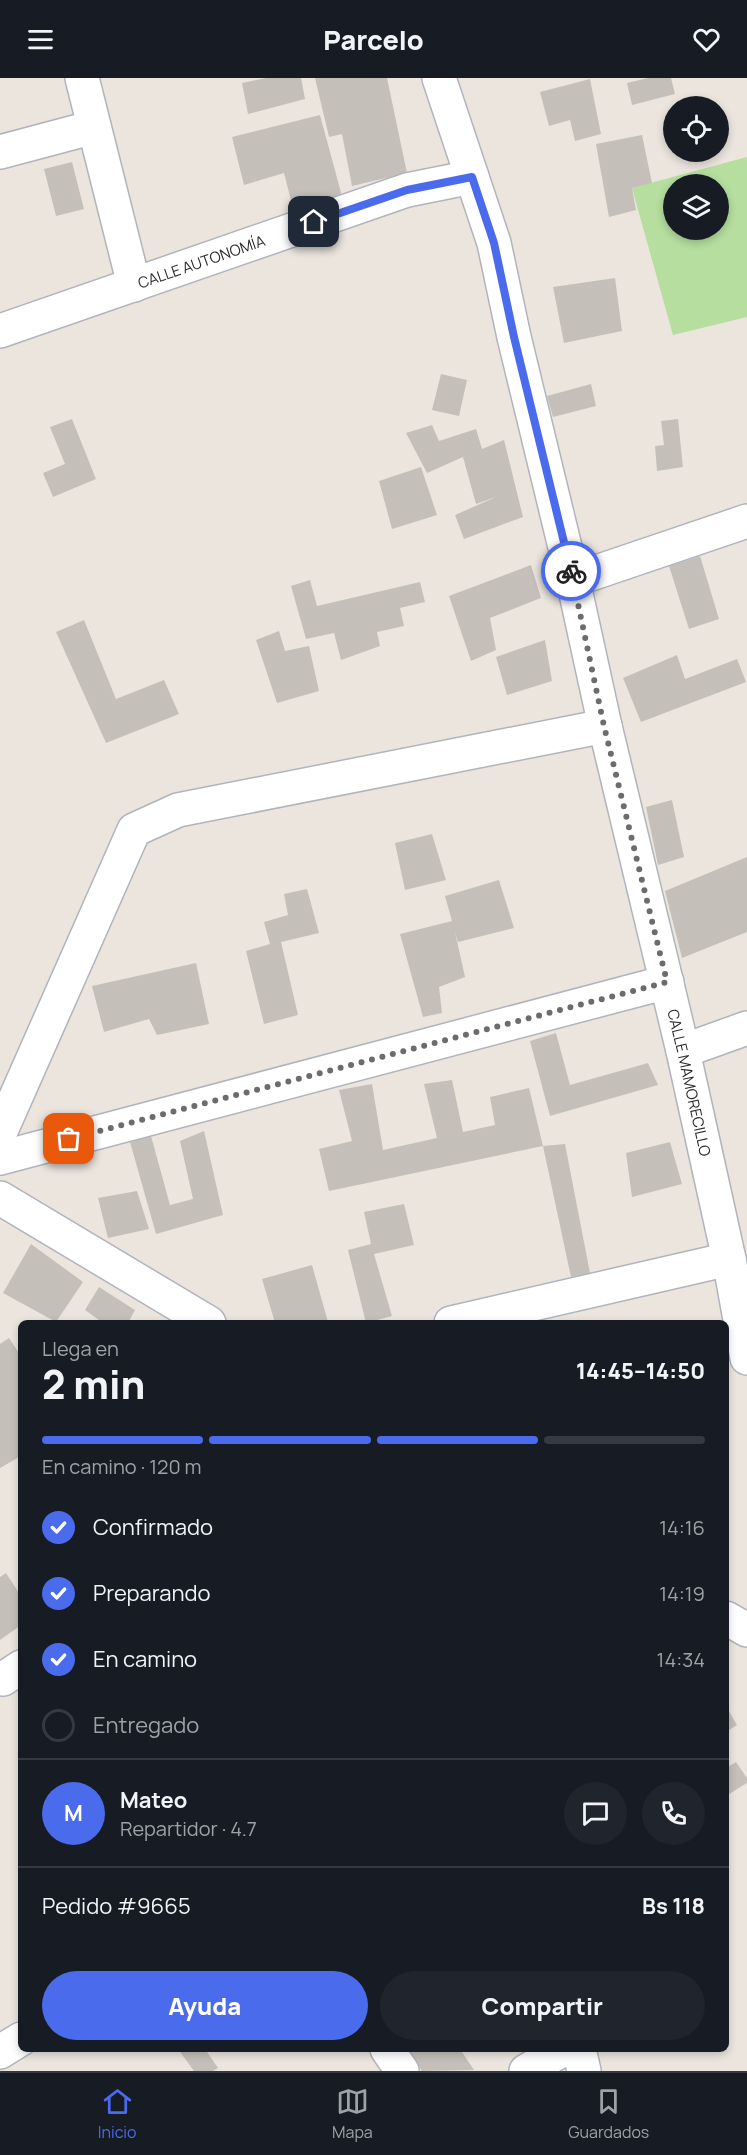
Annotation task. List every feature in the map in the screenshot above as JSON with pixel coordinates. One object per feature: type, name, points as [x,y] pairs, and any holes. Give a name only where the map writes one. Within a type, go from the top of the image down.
[{"type":"street","points":[[82,78],[134,285]]},
{"type":"street","name":"CALLE MAMORECILLO","points":[[439,78],[494,243],[514,337],[573,580],[604,726],[683,1051],[729,1258],[747,1358]]},
{"type":"street","points":[[0,152],[94,127]]},
{"type":"street","name":"CALLE AUTONOMÍA","points":[[0,331],[407,190],[472,177]]},
{"type":"street","points":[[573,580],[747,521]]},
{"type":"street","points":[[0,1133],[134,830],[178,810],[604,726]]},
{"type":"street","points":[[0,1158],[667,982]]},
{"type":"street","points":[[683,1051],[747,1028]]},
{"type":"street","points":[[0,1198],[204,1320]]},
{"type":"street","points":[[464,1320],[729,1258]]},
{"type":"street","points":[[729,1620],[747,1630]]},
{"type":"street","points":[[0,2052],[18,2041]]},
{"type":"street","points":[[389,2052],[402,2071]]},
{"type":"street","points":[[526,2071],[559,2052]]},
{"type":"street","points":[[580,2052],[584,2071]]},
{"type":"green space","points":[[747,157],[747,317],[673,335],[632,188],[663,180],[663,240],[729,240],[729,174],[684,174]]},
{"type":"building","points":[[266,78],[301,78],[305,99],[248,114],[242,83]]},
{"type":"building","points":[[315,78],[387,78],[407,173],[352,186],[342,134],[329,137]]},
{"type":"building","points":[[648,78],[671,78],[675,94],[632,105],[627,83]]},
{"type":"building","points":[[590,79],[601,134],[575,141],[570,120],[549,126],[540,92]]},
{"type":"building","points":[[320,115],[346,211],[298,228],[284,173],[244,185],[232,137]]},
{"type":"building","points":[[642,135],[652,183],[632,188],[636,210],[609,217],[596,144]]},
{"type":"building","points":[[72,162],[84,209],[56,216],[44,169]]},
{"type":"building","points":[[615,278],[622,331],[564,343],[553,287]]},
{"type":"building","points":[[441,374],[467,380],[459,416],[432,410]]},
{"type":"building","points":[[591,384],[596,406],[553,417],[547,396]]},
{"type":"building","points":[[72,419],[96,479],[53,497],[43,473],[65,464],[50,427]]},
{"type":"building","points":[[678,419],[683,467],[657,471],[655,446],[664,445],[661,421]]},
{"type":"building","points":[[432,425],[439,441],[476,429],[482,449],[504,440],[523,517],[464,539],[455,515],[496,497],[476,504],[463,457],[427,473],[406,433]]},
{"type":"building","points":[[421,467],[437,515],[392,529],[379,481]]},
{"type":"building","points":[[700,556],[719,619],[689,629],[669,566]]},
{"type":"building","points":[[531,565],[541,598],[490,618],[496,650],[471,661],[449,596]]},
{"type":"building","points":[[310,580],[317,606],[420,582],[425,602],[400,608],[404,626],[377,632],[380,646],[341,660],[334,633],[306,639],[291,586]]},
{"type":"building","points":[[84,620],[116,699],[164,680],[179,714],[106,743],[56,632]]},
{"type":"building","points":[[279,631],[285,651],[309,646],[319,691],[277,703],[256,640]]},
{"type":"building","points":[[545,640],[552,681],[507,695],[496,657]]},
{"type":"building","points":[[677,655],[685,679],[737,659],[746,682],[641,722],[623,678]]},
{"type":"building","points":[[672,800],[684,857],[658,865],[646,807]]},
{"type":"building","points":[[432,834],[446,880],[405,890],[395,843]]},
{"type":"building","points":[[747,857],[747,932],[682,958],[665,891]]},
{"type":"building","points":[[499,880],[514,928],[458,942],[455,932],[465,977],[439,987],[442,1013],[423,1017],[400,934],[452,921],[445,896]]},
{"type":"building","points":[[307,889],[319,933],[281,942],[298,1015],[264,1024],[246,951],[270,944],[264,922],[288,915],[284,894]]},
{"type":"building","points":[[196,963],[209,1024],[157,1035],[149,1019],[104,1032],[92,986]]},
{"type":"building","points":[[556,1033],[570,1085],[648,1063],[658,1085],[550,1116],[530,1041]]},
{"type":"building","points":[[452,1080],[463,1132],[495,1125],[490,1097],[529,1088],[543,1146],[329,1191],[319,1149],[352,1141],[339,1090],[372,1084],[383,1150],[437,1138],[424,1084]]},
{"type":"building","points":[[204,1131],[223,1215],[156,1234],[130,1142],[151,1136],[170,1205],[193,1199],[180,1141]]},
{"type":"building","points":[[670,1142],[682,1184],[632,1197],[626,1153]]},
{"type":"building","points":[[565,1144],[590,1273],[571,1277],[543,1146]]},
{"type":"building","points":[[137,1191],[149,1229],[108,1238],[98,1198]]},
{"type":"building","points":[[404,1204],[414,1245],[374,1254],[392,1316],[377,1320],[365,1320],[348,1250],[371,1244],[364,1212]]},
{"type":"building","points":[[31,1244],[83,1282],[57,1320],[52,1320],[3,1293]]},
{"type":"building","points":[[312,1265],[327,1320],[274,1320],[262,1279]]},
{"type":"building","points":[[99,1287],[135,1310],[130,1320],[99,1320],[85,1310]]},
{"type":"building","points":[[9,1338],[18,1352],[18,1458],[0,1468],[0,1344]]},
{"type":"building","points":[[6,1573],[18,1591],[18,1627],[0,1640],[0,1577]]},
{"type":"building","points":[[729,1711],[737,1725],[729,1730]]},
{"type":"building","points":[[736,1762],[747,1778],[747,1783],[729,1794],[729,1766]]},
{"type":"building","points":[[180,2052],[207,2052],[218,2068],[213,2071],[194,2071]]},
{"type":"building","points":[[410,2052],[462,2052],[474,2070],[422,2071]]},
{"type":"way so far","points":[[69,1139],[667,982],[604,726],[571,571]]},
{"type":"route","points":[[314,222],[407,190],[472,177],[494,243],[514,337],[571,571]]}]
